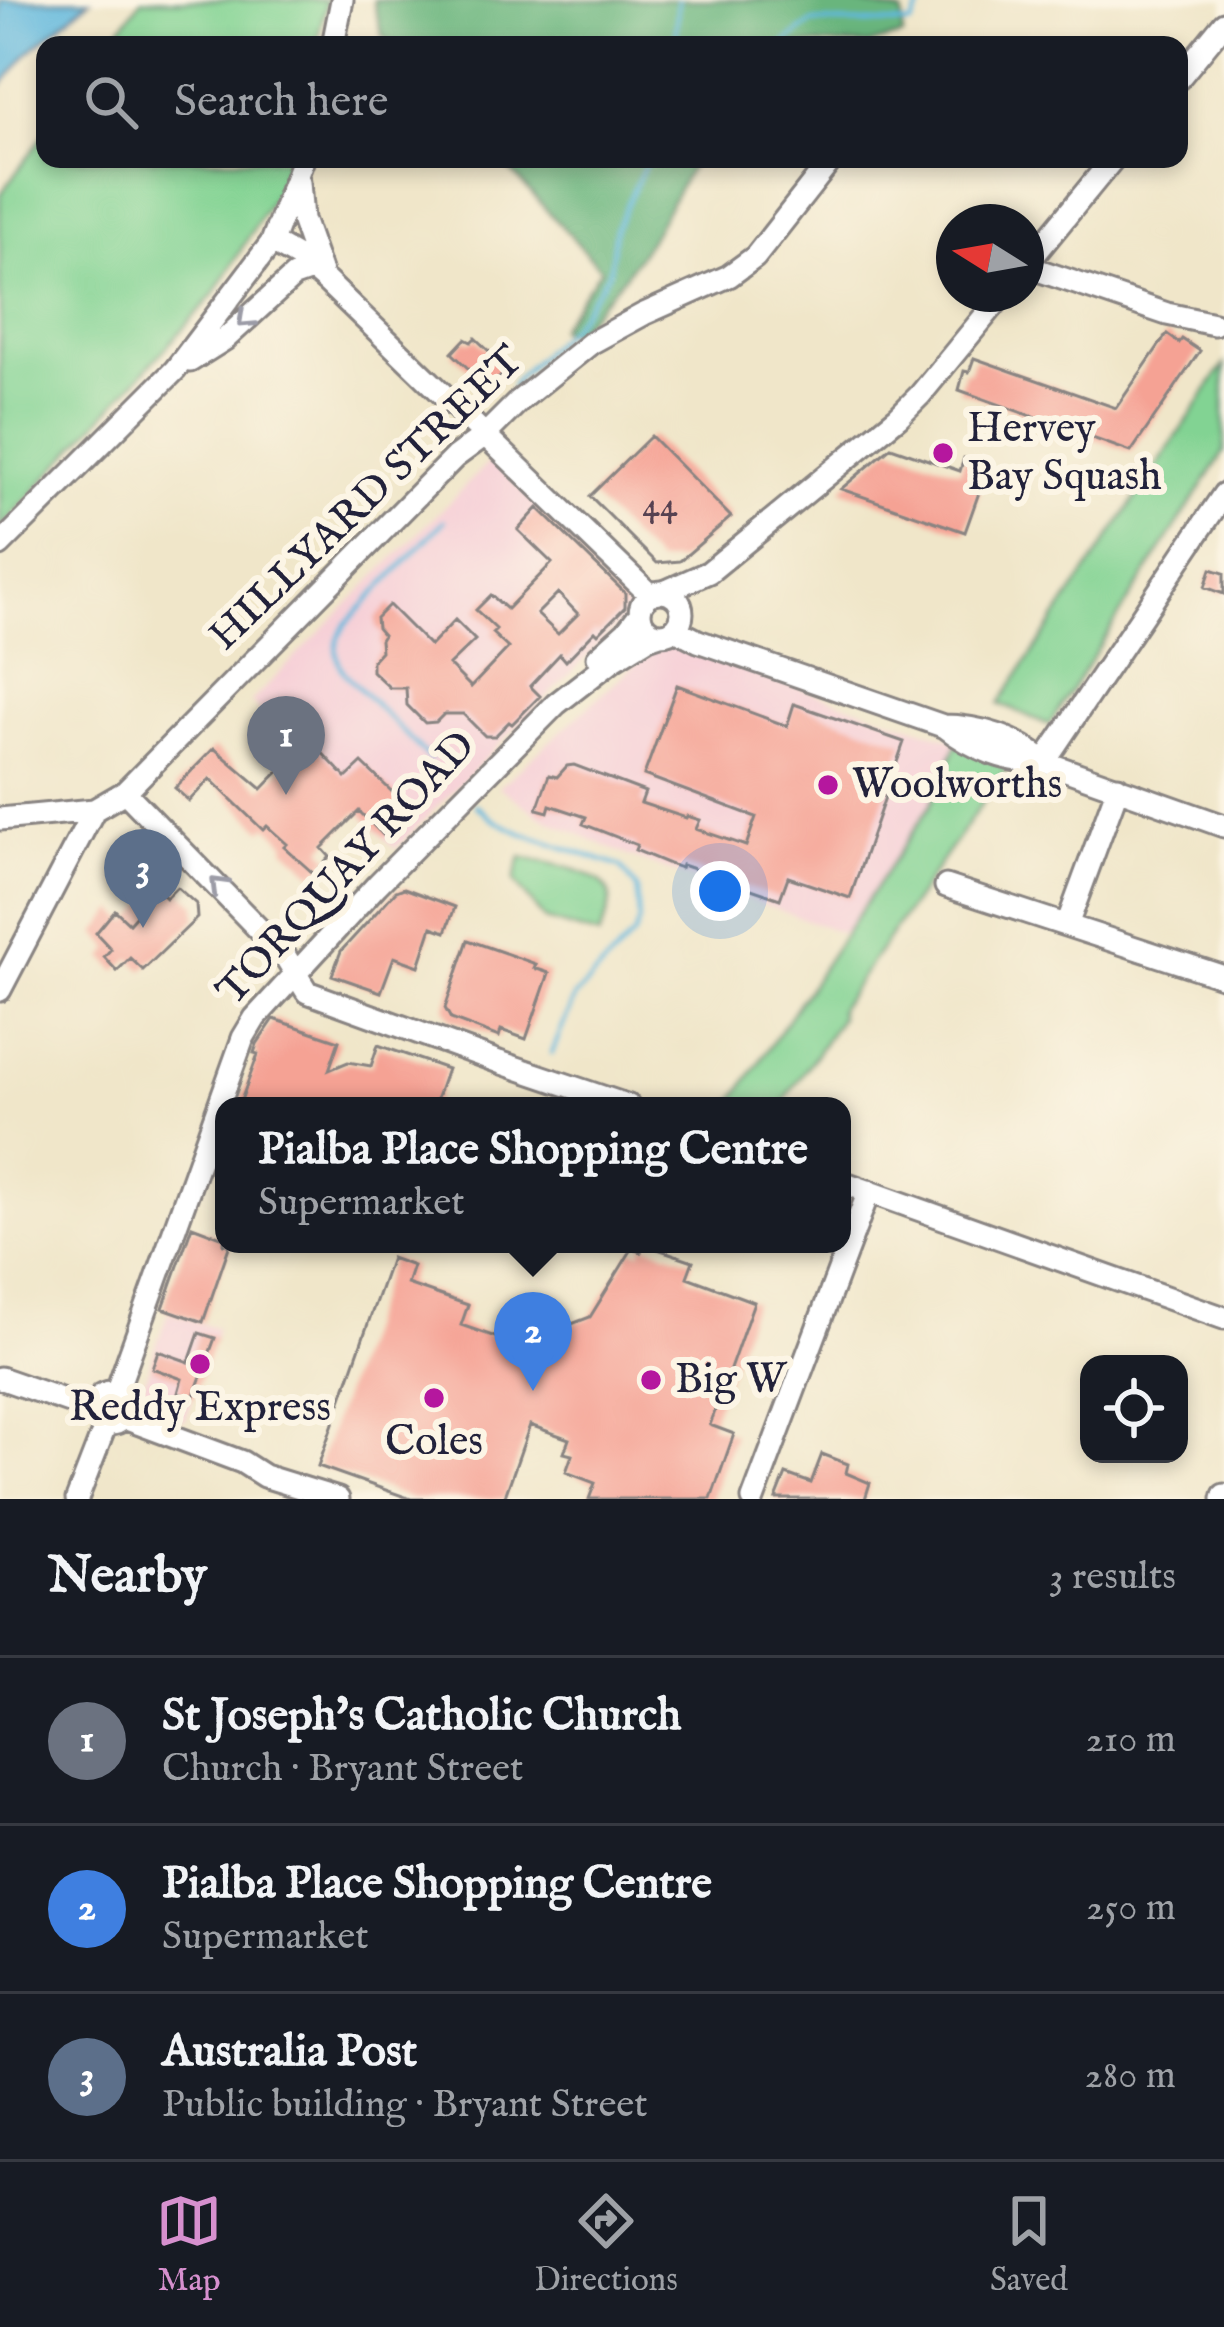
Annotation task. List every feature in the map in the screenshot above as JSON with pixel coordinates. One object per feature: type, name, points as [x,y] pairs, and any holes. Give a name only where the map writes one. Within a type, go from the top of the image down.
[{"type":"street","points":[[335,36],[342,0]]},
{"type":"street","points":[[1188,67],[1224,23]]},
{"type":"street","points":[[301,168],[302,219],[318,273]]},
{"type":"street","points":[[0,545],[175,370],[272,242],[301,168]]},
{"type":"street","name":"HILLYARD STREET","points":[[0,819],[94,810],[125,792],[453,458],[591,343],[729,276],[754,257],[825,168]]},
{"type":"street","points":[[1044,243],[1106,168]]},
{"type":"street","points":[[272,242],[318,273],[644,590],[651,601],[644,626],[673,625],[698,641],[943,726],[1002,757],[1045,762],[1224,826]]},
{"type":"street","points":[[1044,271],[1167,314],[1214,324]]},
{"type":"street","points":[[175,370],[216,346],[294,276],[318,273]]},
{"type":"street","name":"TORQUAY ROAD","points":[[572,689],[582,670],[627,631],[651,601],[709,572],[898,417],[988,312]]},
{"type":"street","points":[[1045,762],[1224,494]]},
{"type":"street","name":"TORQUAY ROAD","points":[[221,1097],[242,1038],[296,972],[572,689],[673,625],[709,572]]},
{"type":"street","points":[[651,601],[677,598],[673,625]]},
{"type":"street","points":[[1067,925],[1118,788]]},
{"type":"street","points":[[125,792],[286,956],[307,992],[602,1097]]},
{"type":"street","points":[[0,990],[94,810]]},
{"type":"street","points":[[946,886],[1224,977]]},
{"type":"street","name":"TORQUAY ROAD","points":[[77,1499],[215,1114]]},
{"type":"street","points":[[851,1185],[1224,1318]]},
{"type":"street","points":[[851,1239],[869,1191]]},
{"type":"street","points":[[753,1499],[846,1253]]},
{"type":"street","points":[[0,1378],[110,1410],[246,1464],[264,1476],[341,1499]]},
{"type":"shaded area","points":[[491,460],[629,594],[632,612],[395,849],[251,702]]},
{"type":"shaded area","points":[[661,641],[957,744],[930,806],[845,934],[621,853],[541,817],[499,787]]},
{"type":"shaded area","points":[[168,1312],[217,1329],[185,1421],[151,1409],[142,1387]]},
{"type":"green space","points":[[141,0],[327,0],[318,36],[115,36]]},
{"type":"green space","points":[[373,0],[841,0],[903,13],[903,36],[382,36]]},
{"type":"green space","points":[[36,145],[36,168],[285,168],[280,185],[213,296],[0,529],[0,195]]},
{"type":"green space","points":[[508,168],[690,168],[625,275],[572,335],[558,329],[601,269]]},
{"type":"green space","points":[[1224,365],[1224,452],[1049,725],[999,704]]},
{"type":"green space","points":[[957,744],[1010,763],[839,1009],[840,1018],[787,1097],[736,1097],[930,806]]},
{"type":"green space","points":[[521,857],[573,869],[606,888],[609,907],[599,936],[545,920],[514,881]]},
{"type":"water","points":[[0,0],[90,0],[48,36],[36,36],[36,46],[0,88]]},
{"type":"building","points":[[1167,334],[1200,351],[1131,452],[959,390],[974,358],[1116,408]]},
{"type":"building","points":[[475,338],[508,369],[489,388],[452,353],[465,339]]},
{"type":"building","points":[[651,436],[731,517],[680,561],[657,563],[590,496]]},
{"type":"building","points":[[891,447],[960,471],[964,458],[981,462],[987,470],[965,532],[841,489]]},
{"type":"building","points":[[538,508],[625,593],[625,607],[566,661],[560,654],[530,686],[540,696],[495,736],[485,736],[463,714],[444,714],[436,722],[425,723],[407,705],[406,688],[390,688],[372,671],[383,635],[376,618],[389,605],[430,646],[455,620],[475,640],[449,665],[471,687],[508,648],[476,610],[491,595],[507,609],[552,563],[518,530]],"holes":[[[558,593],[578,614],[558,634],[537,614]]]},
{"type":"building","points":[[1211,569],[1224,573],[1224,594],[1205,587]]},
{"type":"building","points":[[677,685],[787,726],[794,704],[904,742],[850,898],[788,877],[780,899],[635,850],[637,845],[583,824],[586,817],[550,805],[548,812],[537,809],[549,775],[557,777],[574,765],[645,792],[641,803],[700,820],[696,829],[746,846],[756,817],[644,775]]},
{"type":"building","points":[[314,744],[346,778],[362,763],[412,811],[385,837],[359,811],[322,848],[330,857],[314,874],[284,847],[287,844],[267,826],[263,830],[210,779],[189,801],[175,788],[214,748],[262,789],[295,755],[299,759]]},
{"type":"building","points":[[177,887],[196,904],[197,918],[143,970],[130,958],[117,971],[104,957],[111,949],[96,933],[115,910],[129,923],[158,890],[166,898]]},
{"type":"building","points":[[404,888],[455,907],[446,932],[432,927],[419,966],[394,957],[381,992],[332,975],[341,951]]},
{"type":"building","points":[[468,940],[549,973],[526,1039],[501,1030],[499,1037],[451,1019],[445,1008]]},
{"type":"building","points":[[274,1019],[339,1041],[329,1070],[348,1062],[371,1066],[378,1045],[447,1069],[437,1097],[242,1097],[258,1054],[254,1053]]},
{"type":"building","points":[[192,1226],[215,1235],[215,1253],[227,1253],[203,1322],[163,1308]]},
{"type":"building","points":[[630,1253],[669,1253],[693,1261],[687,1277],[754,1302],[710,1425],[734,1434],[711,1499],[589,1499],[595,1483],[566,1472],[572,1455],[564,1453],[569,1439],[530,1425],[504,1499],[411,1499],[318,1466],[391,1258],[413,1266],[407,1284],[468,1305],[461,1325],[553,1357],[561,1328],[590,1317]]},
{"type":"building","points":[[199,1333],[215,1338],[193,1398],[178,1393],[182,1379],[152,1368],[158,1351],[189,1362]]},
{"type":"building","points":[[822,1454],[848,1464],[846,1473],[870,1483],[865,1499],[776,1499],[786,1474],[811,1483]]},
{"type":"waterway","points":[[676,36],[678,0]]},
{"type":"waterway","points":[[794,36],[812,22],[912,24],[924,0]]},
{"type":"waterway","points":[[512,386],[571,326],[601,285],[610,270],[615,229],[644,168]]},
{"type":"waterway","points":[[430,759],[347,676],[336,650],[346,624],[444,521]]},
{"type":"waterway","points":[[476,805],[521,833],[621,867],[637,889],[639,921],[634,935],[575,996],[552,1053]]},
{"type":"place","name":"Hervey Bay Squash","points":[[943,453]]},
{"type":"place","name":"Woolworths","points":[[828,785]]},
{"type":"place","name":"St Joseph's Catholic Church","points":[[286,795]]},
{"type":"place","name":"Australia Post","points":[[143,928]]},
{"type":"place","name":"Reddy Express","points":[[200,1364]]},
{"type":"place","name":"Big W","points":[[651,1380]]},
{"type":"place","name":"Pialba Place Shopping Centre","points":[[533,1391]]},
{"type":"place","name":"Coles","points":[[434,1398]]}]
